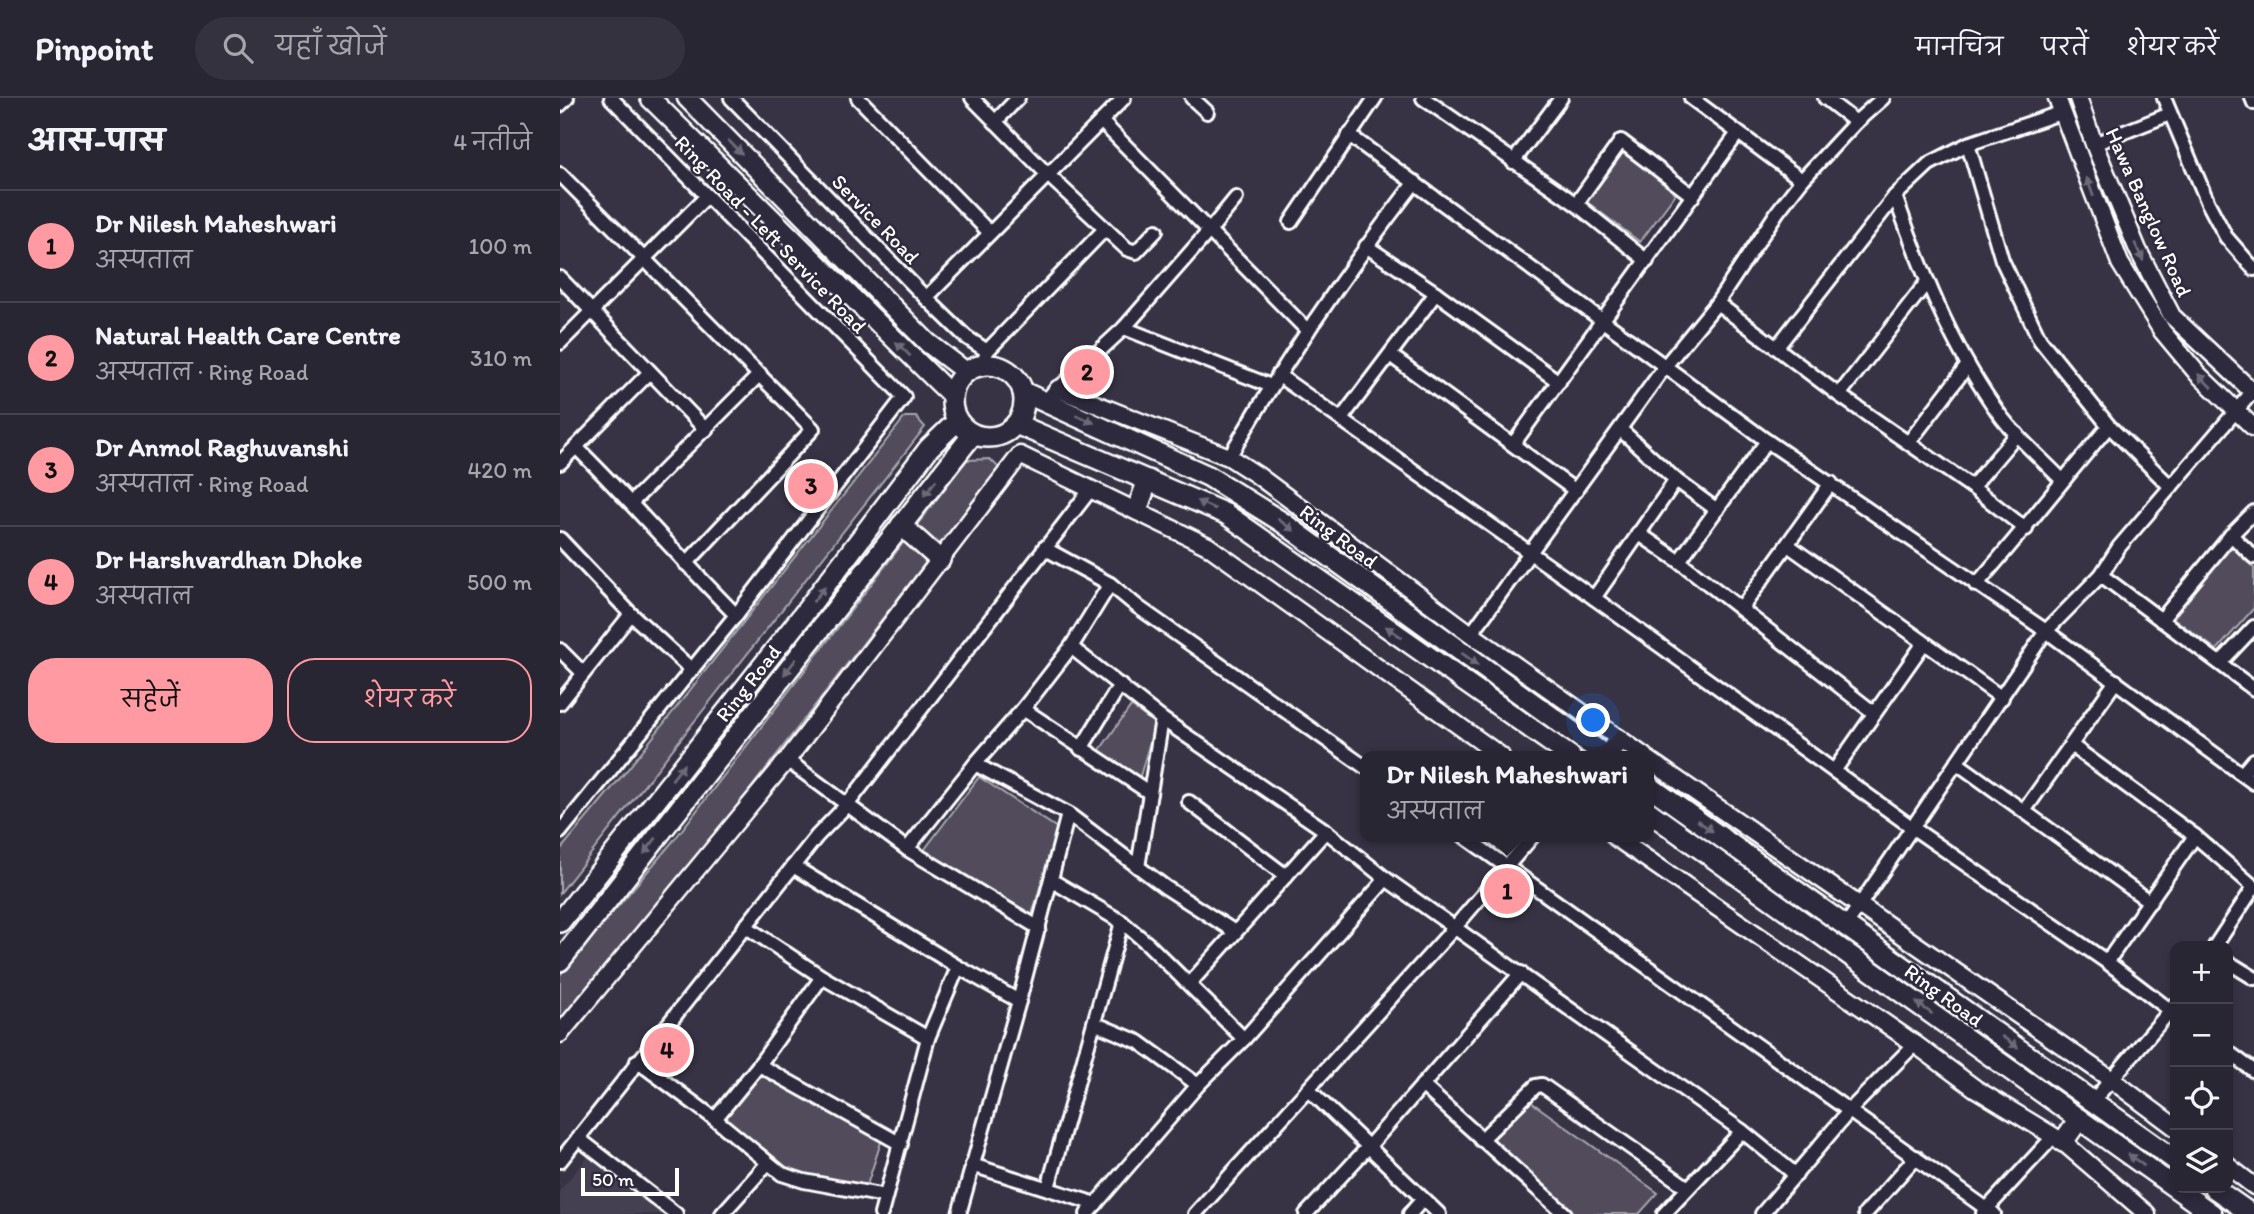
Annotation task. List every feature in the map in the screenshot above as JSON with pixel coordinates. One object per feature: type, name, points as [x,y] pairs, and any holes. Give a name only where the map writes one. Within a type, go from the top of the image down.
[{"type":"highway","points":[[978,363],[1007,371],[1019,384],[1024,403],[1016,424],[999,435],[986,437],[973,434],[957,421],[952,396],[954,387],[978,363]]},
{"type":"highway","name":"Ring Road","points":[[1023,392],[1052,396],[1239,494],[1282,522],[1600,751]]},
{"type":"highway","name":"Ring Road","points":[[560,922],[794,627],[929,448],[957,421]]},
{"type":"highway","points":[[1016,424],[1226,514],[1563,751]]},
{"type":"highway","name":"Ring Road","points":[[560,961],[973,434]]},
{"type":"highway","points":[[1137,510],[1148,480]]},
{"type":"highway","points":[[901,525],[940,559]]},
{"type":"highway","points":[[1611,751],[1619,739]]},
{"type":"highway","name":"Ring Road","points":[[1654,790],[2170,1156]]},
{"type":"highway","name":"Ring Road","points":[[1654,816],[2212,1214]]},
{"type":"highway","points":[[2058,1139],[2079,1119]]},
{"type":"highway","points":[[2221,1193],[2251,1214]]},
{"type":"main road","points":[[650,98],[952,396]]},
{"type":"main road","points":[[687,98],[928,343],[978,363]]},
{"type":"street","points":[[560,105],[567,98]]},
{"type":"street","name":"Ring Road - Left Service Road","points":[[611,98],[904,397],[736,615]]},
{"type":"street","name":"Service Road","points":[[731,98],[966,337],[978,363]]},
{"type":"street","points":[[858,98],[990,233]]},
{"type":"street","points":[[972,98],[1048,175],[1127,249],[1136,252],[1156,232]]},
{"type":"street","points":[[995,122],[1018,98]]},
{"type":"street","points":[[926,298],[1124,98]]},
{"type":"street","points":[[1192,98],[1207,112]]},
{"type":"street","points":[[1291,222],[1375,98]]},
{"type":"street","points":[[1423,98],[1576,204],[1647,261]]},
{"type":"street","points":[[1513,162],[1561,98]]},
{"type":"street","points":[[1691,98],[1802,180]]},
{"type":"street","points":[[1825,98],[1856,122]]},
{"type":"street","points":[[1471,634],[1666,365],[1717,303],[1778,211],[1802,180],[1856,122],[1883,98]]},
{"type":"street","name":"Hawa Banglow Road","points":[[2078,98],[2138,250],[2172,316],[2253,391]]},
{"type":"street","points":[[2164,98],[2208,203],[2226,237],[2254,269]]},
{"type":"street","points":[[2252,98],[2254,103]]},
{"type":"street","points":[[1777,347],[1895,196],[1930,164],[1968,144],[2060,105]]},
{"type":"street","name":"Hawa Banglow Road","points":[[2060,105],[2120,263],[2162,331],[2197,373],[2254,428]]},
{"type":"street","points":[[2094,144],[2170,114]]},
{"type":"street","points":[[1101,121],[1308,331]]},
{"type":"street","points":[[1514,443],[1738,133]]},
{"type":"street","points":[[1349,135],[1768,441],[2046,631],[2254,783]]},
{"type":"street","points":[[1576,204],[1621,141],[1693,196]]},
{"type":"street","points":[[1968,144],[2002,260],[2040,340],[2109,426],[2171,487]]},
{"type":"street","points":[[560,174],[813,429],[686,564]]},
{"type":"street","points":[[1229,457],[1274,381],[1366,246],[1415,182]]},
{"type":"street","points":[[560,343],[707,196]]},
{"type":"street","points":[[1895,196],[1927,282],[1968,365],[1994,407],[2017,435],[2062,480]]},
{"type":"street","points":[[1236,198],[1124,328],[1052,396],[1229,457],[1268,482],[1471,634],[1637,751]]},
{"type":"street","points":[[978,363],[1105,229]]},
{"type":"street","points":[[1366,246],[1559,382]]},
{"type":"street","points":[[560,278],[706,430]]},
{"type":"street","points":[[1839,395],[1927,282]]},
{"type":"street","points":[[1341,419],[1436,293]]},
{"type":"street","points":[[1717,303],[1839,395],[1972,487],[2026,529]]},
{"type":"street","points":[[1124,328],[1274,381],[1341,419],[1913,828],[2170,1007]]},
{"type":"street","points":[[1390,355],[1514,443],[1576,491]]},
{"type":"street","points":[[1909,442],[1968,365]]},
{"type":"street","points":[[560,463],[650,372]]},
{"type":"street","points":[[632,502],[760,374]]},
{"type":"street","points":[[1846,925],[2046,631],[2101,575],[2119,547],[2253,391]]},
{"type":"street","points":[[1976,585],[2026,529],[2062,480],[2109,426]]},
{"type":"street","points":[[1621,430],[1676,480],[1717,510]]},
{"type":"street","points":[[1972,487],[2017,435]]},
{"type":"street","points":[[1679,561],[1768,441]]},
{"type":"street","points":[[560,832],[736,615],[686,564],[632,502],[576,447]]},
{"type":"street","points":[[560,1034],[787,760],[1020,455],[1208,546],[1494,751]]},
{"type":"street","points":[[1594,598],[1676,480]]},
{"type":"street","points":[[1741,609],[1831,483]]},
{"type":"street","points":[[560,1161],[817,836],[847,805],[1091,489]]},
{"type":"street","points":[[2161,620],[2231,535],[2254,512]]},
{"type":"street","points":[[1638,533],[1679,561],[1874,713]]},
{"type":"street","points":[[2231,535],[2254,557]]},
{"type":"street","points":[[560,539],[631,614],[692,670]]},
{"type":"street","points":[[1788,545],[2002,698]]},
{"type":"street","points":[[1044,548],[1110,584],[1138,607],[1360,763]]},
{"type":"street","points":[[2101,575],[2254,689]]},
{"type":"street","points":[[907,849],[975,764],[1024,709],[1071,647],[1110,584]]},
{"type":"street","points":[[560,703],[631,614]]},
{"type":"street","points":[[2220,663],[2254,627]]},
{"type":"street","points":[[1834,771],[1924,643]]},
{"type":"street","points":[[1071,647],[1162,719],[1326,831],[1386,879],[1742,1131],[1797,1175]]},
{"type":"street","points":[[560,650],[583,673]]},
{"type":"street","points":[[2024,811],[2116,681]]},
{"type":"street","points":[[1081,749],[1120,685]]},
{"type":"street","points":[[1024,709],[1150,793]]},
{"type":"street","points":[[1138,867],[1162,719]]},
{"type":"street","points":[[2071,745],[2195,836],[2254,887],[2218,941]]},
{"type":"street","points":[[787,760],[907,849],[1039,928]]},
{"type":"street","points":[[2243,773],[2254,760]]},
{"type":"street","points":[[1654,763],[2112,1080],[2170,1123]]},
{"type":"street","points":[[1957,763],[2150,902]]},
{"type":"street","points":[[975,764],[1068,814],[1138,867],[1235,932]]},
{"type":"street","points":[[1189,802],[1286,876]]},
{"type":"street","points":[[959,1214],[1068,814]]},
{"type":"street","points":[[1189,982],[1326,831]]},
{"type":"street","points":[[2107,962],[2195,836]]},
{"type":"street","points":[[1472,842],[1916,1157],[1988,1212],[2058,1139]]},
{"type":"street","points":[[1195,1214],[1310,1090],[1527,842]]},
{"type":"street","points":[[1622,842],[1976,1089],[2058,1139],[2147,1214]]},
{"type":"street","points":[[793,866],[1019,1001]]},
{"type":"street","points":[[972,1166],[1048,1188],[1092,1209],[1198,1085],[1244,1039],[1386,879]]},
{"type":"street","points":[[1051,880],[1122,922],[1189,982],[1244,1039]]},
{"type":"street","points":[[1048,1188],[1096,1024],[1122,922]]},
{"type":"street","points":[[745,926],[822,977],[928,1038]]},
{"type":"street","points":[[2233,965],[2254,978]]},
{"type":"street","points":[[881,1214],[928,1038],[958,967]]},
{"type":"street","points":[[1306,1214],[1521,972]]},
{"type":"street","points":[[715,1119],[759,1065],[822,977]]},
{"type":"street","points":[[2093,1101],[2170,1015]]},
{"type":"street","points":[[1096,1024],[1139,1042],[1198,1085]]},
{"type":"street","points":[[1762,1214],[1850,1110],[1915,1044]]},
{"type":"street","points":[[2233,1056],[2254,1071]]},
{"type":"street","points":[[637,1061],[715,1119],[782,1174],[804,1181],[885,1196]]},
{"type":"street","points":[[759,1065],[901,1144]]},
{"type":"street","points":[[1422,1085],[1565,1214]]},
{"type":"street","points":[[1482,1140],[1536,1086],[1542,1085],[1688,1188]]},
{"type":"street","points":[[1310,1090],[1439,1214]]},
{"type":"street","points":[[1664,1214],[1742,1131]]},
{"type":"street","points":[[578,1138],[676,1214]]},
{"type":"street","points":[[1865,1214],[1916,1157]]},
{"type":"street","points":[[722,1214],[767,1164]]},
{"type":"street","points":[[2233,1170],[2254,1186]]},
{"type":"street","points":[[1410,1214],[1423,1199]]},
{"type":"shaded area","points":[[1623,153],[1677,192],[1640,242],[1587,202]]},
{"type":"shaded area","points":[[905,417],[916,417],[925,427],[560,893],[560,850],[627,770]]},
{"type":"shaded area","points":[[990,459],[999,468],[751,788],[560,1025],[560,975],[674,840],[967,460]]},
{"type":"shaded area","points":[[2231,546],[2254,568],[2254,608],[2217,650],[2169,615]]},
{"type":"shaded area","points":[[1131,706],[1155,724],[1138,783],[1097,754]]},
{"type":"shaded area","points":[[979,777],[1057,828],[1030,922],[922,853]]},
{"type":"shaded area","points":[[760,1072],[882,1139],[865,1191],[806,1181],[773,1166],[720,1120]]},
{"type":"shaded area","points":[[1527,1099],[1658,1193],[1639,1214],[1566,1214],[1488,1143]]},
{"type":"shaded area","points":[[592,1152],[666,1214],[560,1214],[560,1190]]},
{"type":"place","name":"Natural Health Care Centre","points":[[1087,372]]},
{"type":"place","name":"Dr Anmol Raghuvanshi","points":[[811,486]]},
{"type":"place","name":"Dr Nilesh Maheshwari","points":[[1507,891]]},
{"type":"place","name":"Dr Harshvardhan Dhoke","points":[[667,1050]]}]
